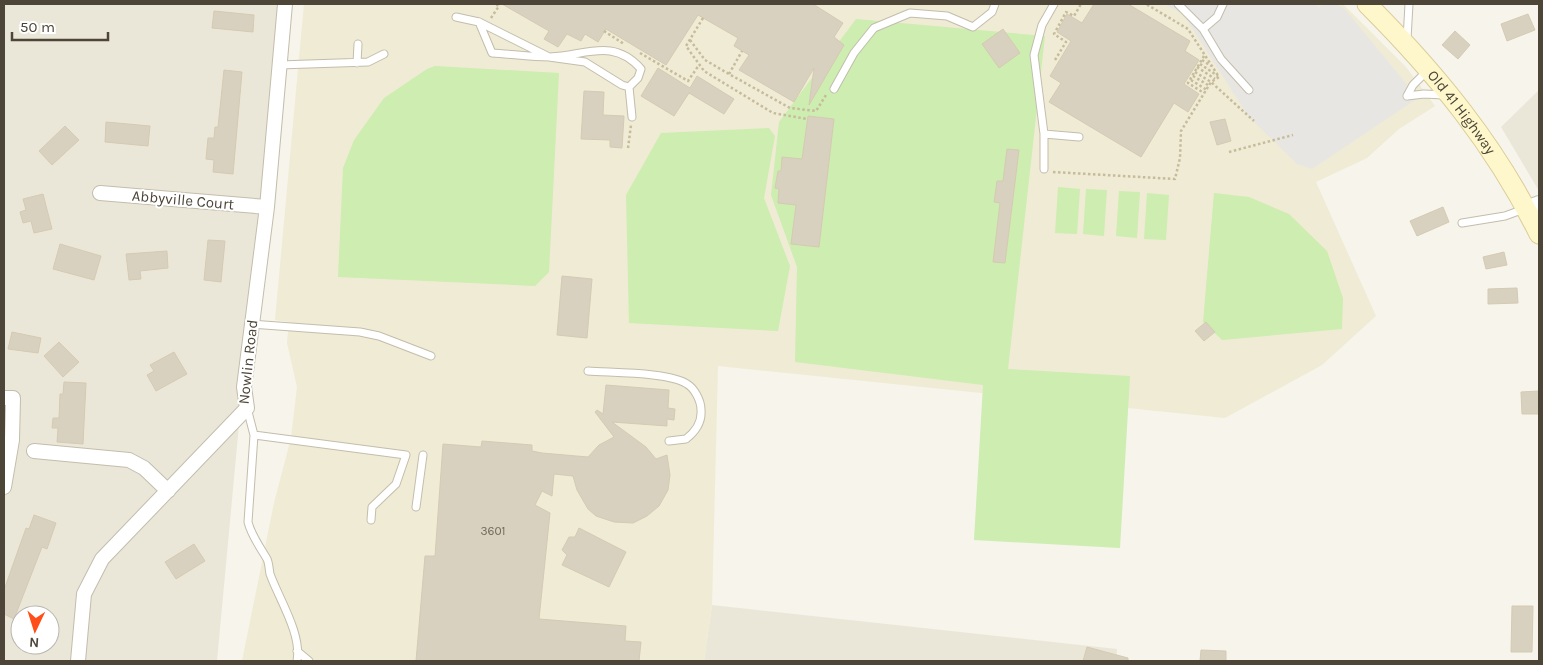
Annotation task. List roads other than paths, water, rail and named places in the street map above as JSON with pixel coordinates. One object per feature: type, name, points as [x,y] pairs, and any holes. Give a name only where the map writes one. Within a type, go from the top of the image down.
[{"type":"main road","name":"Old 41 Highway","points":[[1367,4],[1407,44],[1453,97],[1498,161],[1533,206],[1539,234]]},
{"type":"street","name":"Nowlin Road","points":[[78,661],[84,594],[102,559],[247,408],[244,387],[267,207],[285,4]]},
{"type":"street","name":"Abbyville Court","points":[[100,193],[267,207]]},
{"type":"street","points":[[4,398],[13,398],[12,440],[4,487]]},
{"type":"street","points":[[34,451],[129,460],[144,468],[168,491]]},
{"type":"lane","points":[[834,89],[854,53],[874,28],[910,13],[946,16],[973,27],[992,12],[995,4]]},
{"type":"lane","points":[[1047,170],[1034,55],[1042,25],[1054,4]]},
{"type":"lane","points":[[1178,4],[1203,29],[1221,59],[1248,90]]},
{"type":"lane","points":[[1203,29],[1217,17],[1223,4]]},
{"type":"lane","points":[[1407,44],[1410,4]]},
{"type":"lane","points":[[456,17],[478,22],[549,57],[600,49],[613,51],[636,62],[642,68],[638,78],[629,87]]},
{"type":"lane","points":[[478,22],[492,53],[549,57],[584,62],[622,85],[629,87]]},
{"type":"lane","points":[[357,63],[358,44]]},
{"type":"lane","points":[[279,65],[368,62],[384,54]]},
{"type":"lane","points":[[1429,68],[1413,85],[1407,96],[1424,94],[1453,97]]},
{"type":"lane","points":[[629,87],[632,117]]},
{"type":"lane","points":[[1044,134],[1079,137]]},
{"type":"lane","points":[[1462,223],[1505,216],[1533,206]]},
{"type":"lane","points":[[252,324],[360,332],[379,336],[431,356]]},
{"type":"lane","points":[[588,371],[674,378],[688,384],[699,398],[701,410],[699,423],[686,439],[669,441]]},
{"type":"lane","points":[[247,408],[254,435],[249,529],[268,561],[270,572],[292,628],[297,650],[297,661]]},
{"type":"lane","points":[[254,435],[406,455],[396,484],[372,507],[371,520]]},
{"type":"lane","points":[[416,507],[423,455]]},
{"type":"lane","points":[[297,650],[309,661]]}]
